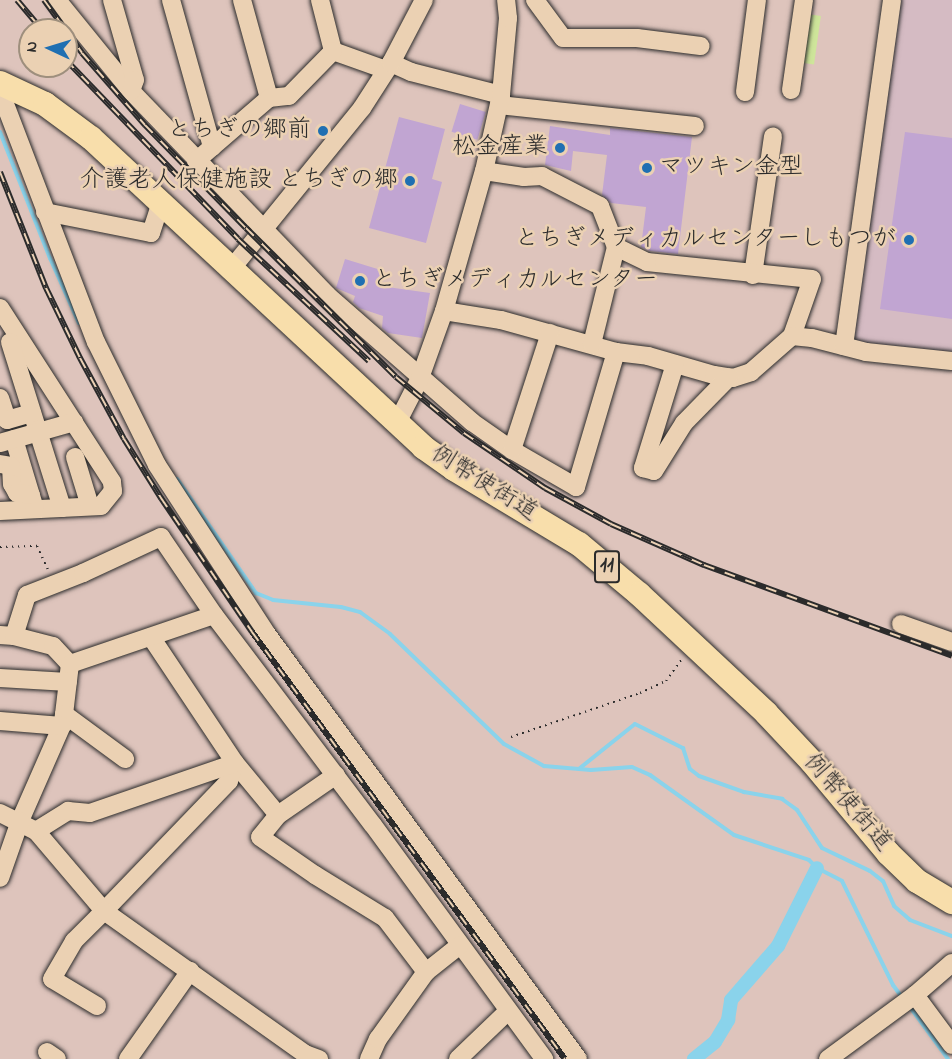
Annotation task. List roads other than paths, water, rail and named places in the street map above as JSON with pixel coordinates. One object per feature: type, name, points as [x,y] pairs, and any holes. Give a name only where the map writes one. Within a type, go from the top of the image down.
[{"type":"main road","name":"例幣使街道","points":[[0,83],[45,104],[73,123],[161,201],[423,447],[453,469],[579,544],[639,594],[766,713],[812,762],[888,853],[918,880],[952,902]]},
{"type":"street","points":[[112,0],[135,80],[131,91]]},
{"type":"street","points":[[171,0],[212,147]]},
{"type":"street","points":[[242,0],[269,98]]},
{"type":"street","points":[[320,0],[333,51]]},
{"type":"street","points":[[232,268],[362,108],[389,66],[424,0]]},
{"type":"street","points":[[397,423],[420,378],[444,311],[484,171],[500,100],[508,18],[506,0]]},
{"type":"street","points":[[536,0],[563,38],[637,38],[700,46]]},
{"type":"street","points":[[745,92],[757,0]]},
{"type":"street","points":[[791,90],[804,0]]},
{"type":"street","points":[[844,346],[892,0]]},
{"type":"street","points":[[61,1],[131,91],[335,303],[472,422],[512,450],[576,487],[616,352]]},
{"type":"street","points":[[196,161],[269,98],[289,96],[333,51]]},
{"type":"street","points":[[333,51],[411,72],[500,100],[695,126]]},
{"type":"street","points":[[0,91],[96,342],[157,465],[266,633],[578,1059]]},
{"type":"street","points":[[753,274],[773,136]]},
{"type":"street","points":[[484,171],[524,177],[542,176],[600,206],[616,247],[592,344]]},
{"type":"street","points":[[45,212],[151,233],[161,201]]},
{"type":"street","points":[[444,311],[501,320],[616,352],[729,377],[751,372],[792,336],[812,279],[647,262],[616,247]]},
{"type":"street","points":[[0,308],[32,413],[90,506]]},
{"type":"street","points":[[512,450],[550,333]]},
{"type":"street","points":[[792,336],[812,338],[866,352],[952,361]]},
{"type":"street","points":[[2,499],[62,508],[101,506],[113,491],[112,482],[74,422],[9,342]]},
{"type":"street","points":[[675,364],[643,468],[654,471],[684,423],[729,377]]},
{"type":"street","points":[[0,398],[7,420],[32,413]]},
{"type":"street","points":[[33,502],[21,460],[7,441],[74,422]]},
{"type":"street","points":[[21,460],[26,457],[37,461],[37,481],[42,490],[56,489]]},
{"type":"street","points":[[62,508],[56,489],[63,463]]},
{"type":"street","points":[[0,464],[11,466],[14,490],[33,502]]},
{"type":"street","points":[[0,878],[28,826],[63,720],[69,673],[53,646],[4,639],[27,595],[161,537],[214,615],[336,775],[544,1059]]},
{"type":"street","points":[[0,678],[69,673],[151,637],[214,615]]},
{"type":"street","points":[[901,624],[952,642]]},
{"type":"street","points":[[151,637],[235,763],[278,815]]},
{"type":"street","points":[[0,721],[63,720],[125,759]]},
{"type":"street","points":[[28,826],[68,811],[90,813],[235,763]]},
{"type":"street","points":[[97,1006],[52,979],[74,941],[229,782],[235,763]]},
{"type":"street","points":[[336,775],[278,815],[260,837],[315,875],[385,918],[426,972]]},
{"type":"street","points":[[0,813],[28,826],[104,911],[190,971],[293,1053],[319,1059]]},
{"type":"street","points":[[369,1059],[378,1039],[426,972],[460,945]]},
{"type":"street","points":[[828,1059],[915,995],[952,963]]},
{"type":"street","points":[[128,1059],[190,971]]},
{"type":"street","points":[[915,995],[952,1045]]},
{"type":"street","points":[[458,1059],[508,1011]]},
{"type":"waterway","points":[[0,132],[50,258],[79,323]]},
{"type":"waterway","points":[[177,479],[256,593],[273,600],[341,607],[360,612],[390,634],[504,744],[544,766],[591,770],[632,767],[650,775],[734,835],[809,860],[817,868],[842,881],[893,985],[903,999]]},
{"type":"waterway","points":[[580,768],[635,724],[683,748],[690,769],[699,776],[744,792],[782,799],[797,810],[822,848],[870,871],[883,881],[894,906],[910,920],[952,936]]},
{"type":"waterway","points":[[694,1059],[715,1042],[728,1020],[731,1000],[778,946],[817,868]]},
{"type":"waterway","points":[[910,1007],[948,1059]]},
{"type":"railway","points":[[17,0],[32,18]]},
{"type":"railway","points":[[44,0],[57,18]]},
{"type":"railway","points":[[78,47],[145,125],[246,228],[396,377],[464,433],[545,488],[611,524],[704,565],[952,656]]},
{"type":"railway","points":[[78,72],[238,239],[369,361]]},
{"type":"railway","points":[[0,172],[46,288],[80,358],[124,439],[161,498],[252,632],[565,1059]]},
{"type":"place","name":"とちぎの郷前","points":[[323,131]]},
{"type":"place","name":"松金産業","points":[[560,148]]},
{"type":"place","name":"マツキン金型","points":[[647,168]]},
{"type":"place","name":"介護老人保健施設 とちぎの郷","points":[[410,181]]},
{"type":"place","name":"とちぎメディカルセンターしもつが","points":[[909,240]]},
{"type":"place","name":"とちぎメディカルセンター","points":[[360,281]]}]
